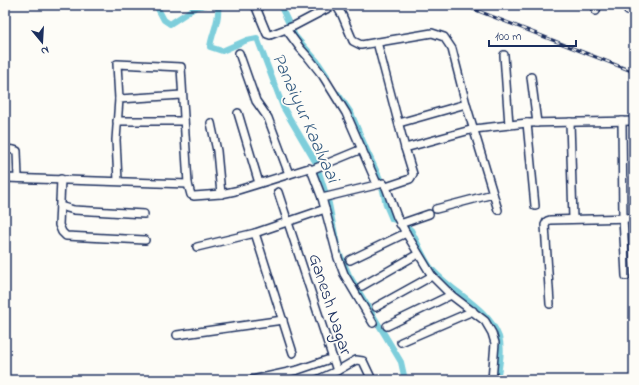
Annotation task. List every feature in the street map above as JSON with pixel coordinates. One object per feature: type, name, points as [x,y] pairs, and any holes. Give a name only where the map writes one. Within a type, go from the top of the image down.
[{"type":"street","points":[[255,5],[268,35],[289,28],[335,5],[342,15],[353,40],[361,45],[432,33],[444,37],[452,49],[466,104],[498,210]]},
{"type":"street","points":[[289,28],[300,48],[323,76],[346,113],[362,149],[382,184],[399,221],[432,276],[451,295],[484,321],[492,333],[495,343],[492,380]]},
{"type":"street","points":[[326,197],[410,179],[413,176],[377,42]]},
{"type":"street","points":[[239,53],[256,101],[268,118],[289,174]]},
{"type":"street","points":[[504,55],[509,125]]},
{"type":"street","points":[[118,181],[116,140],[119,98],[117,64],[181,67],[188,184],[190,192],[194,196],[221,194],[306,168],[313,169],[362,149]]},
{"type":"street","points":[[531,77],[536,123]]},
{"type":"street","points":[[119,98],[182,95]]},
{"type":"street","points":[[399,124],[466,104]]},
{"type":"street","points":[[238,113],[259,183]]},
{"type":"street","points":[[117,121],[184,121]]},
{"type":"street","points":[[622,121],[623,218],[626,276]]},
{"type":"street","points":[[405,148],[474,129],[527,123],[634,121]]},
{"type":"street","points":[[570,122],[573,219]]},
{"type":"street","points":[[211,123],[217,152],[221,194]]},
{"type":"street","points":[[527,123],[535,206]]},
{"type":"street","points":[[5,149],[17,151],[18,178]]},
{"type":"street","points":[[313,169],[326,197],[325,210],[344,274],[373,323]]},
{"type":"street","points":[[5,178],[188,184]]},
{"type":"street","points":[[61,179],[59,225],[62,232],[66,236],[145,240]]},
{"type":"street","name":"Ganesh Nagar","points":[[278,192],[337,371],[356,360],[359,360],[363,362],[372,380]]},
{"type":"street","points":[[436,209],[493,194]]},
{"type":"street","points":[[60,206],[74,210],[144,214]]},
{"type":"street","points":[[197,247],[255,233],[325,210]]},
{"type":"street","points":[[399,221],[429,214]]},
{"type":"street","points":[[550,304],[545,225],[547,221],[634,218]]},
{"type":"street","points":[[255,233],[293,353]]},
{"type":"street","points":[[350,260],[406,233]]},
{"type":"street","points":[[362,286],[418,254]]},
{"type":"street","points":[[376,307],[432,276]]},
{"type":"street","points":[[387,326],[451,295]]},
{"type":"street","points":[[401,342],[473,311]]},
{"type":"street","points":[[177,335],[283,320]]},
{"type":"street","points":[[252,380],[298,370],[333,358]]},
{"type":"street","points":[[317,380],[337,371]]},
{"type":"waterway","name":"Panaiyur Kaalvaai","points":[[156,5],[164,20],[170,24],[196,7],[204,5]]},
{"type":"waterway","name":"Panaiyur Kaalvaai","points":[[218,5],[218,16],[210,47],[222,51],[247,40],[257,38],[283,107],[316,163],[329,204],[338,250],[349,275],[401,362],[405,380]]},
{"type":"waterway","points":[[280,5],[295,36],[317,61],[327,76]]},
{"type":"waterway","points":[[338,94],[351,113],[381,181],[386,205],[392,219],[400,221]]},
{"type":"waterway","points":[[406,226],[411,230],[431,268],[439,277],[478,308],[494,326],[499,337],[501,347],[497,380]]},
{"type":"railway","points":[[463,5],[634,72]]}]
